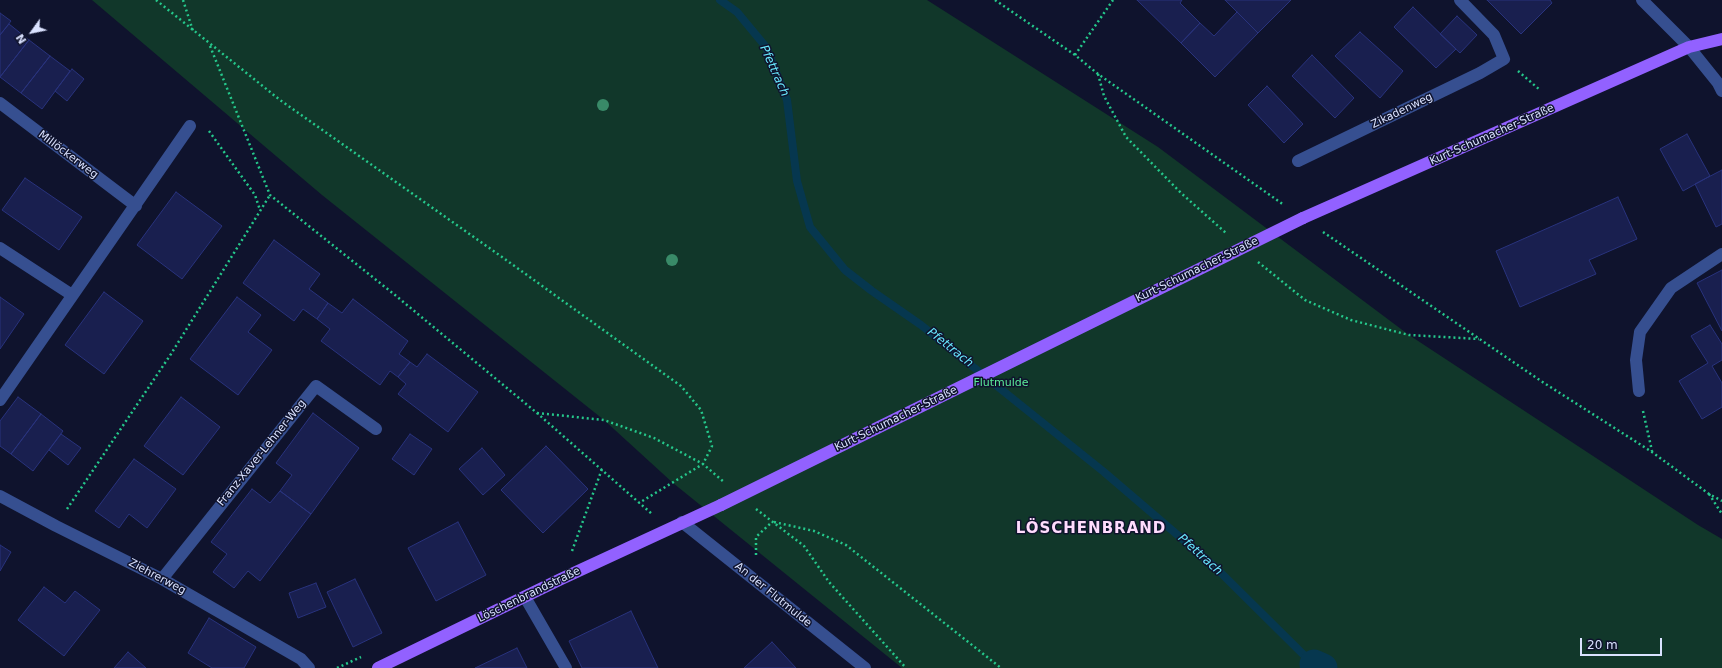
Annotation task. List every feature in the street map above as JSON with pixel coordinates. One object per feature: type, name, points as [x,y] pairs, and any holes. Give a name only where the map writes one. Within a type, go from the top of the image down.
[{"type":"main road","name":"Kurt-Schumacher-Straße","points":[[682,522],[721,505],[1303,218],[1559,106],[1689,47],[1722,39]]},
{"type":"main road","name":"Löschenbrandstraße","points":[[378,668],[682,522]]},
{"type":"street","points":[[1460,0],[1494,34],[1504,60]]},
{"type":"street","points":[[1642,0],[1689,47],[1718,83],[1722,91]]},
{"type":"street","name":"Zikadenweg","points":[[1298,161],[1504,60]]},
{"type":"street","name":"Millöckerweg","points":[[0,103],[136,206]]},
{"type":"street","points":[[0,400],[72,295],[136,206],[190,126]]},
{"type":"street","points":[[0,248],[72,295]]},
{"type":"street","points":[[1639,391],[1636,360],[1640,332],[1671,288],[1722,254]]},
{"type":"street","name":"Franz-Xaver-Lehner-Weg","points":[[162,579],[316,386],[376,429]]},
{"type":"street","name":"Ziehrerweg","points":[[0,496],[162,579],[301,659],[309,668]]},
{"type":"street","name":"An der Flutmulde","points":[[682,522],[864,668]]},
{"type":"street","points":[[525,597],[566,668]]},
{"type":"path","points":[[156,0],[286,105],[502,257],[681,386],[701,410],[712,446],[703,464],[639,502]]},
{"type":"path","points":[[182,0],[193,31]]},
{"type":"path","points":[[995,0],[1075,55],[1098,74],[1303,218],[1541,381],[1652,452],[1708,494],[1722,501]]},
{"type":"path","points":[[1075,55],[1114,0]]},
{"type":"path","points":[[210,44],[270,195],[395,295],[537,413],[639,502],[650,514],[682,522]]},
{"type":"path","points":[[1504,60],[1559,106]]},
{"type":"path","points":[[190,126],[199,124],[210,132],[255,195],[260,210]]},
{"type":"path","points":[[56,526],[171,354],[270,195]]},
{"type":"path","points":[[1639,391],[1652,452]]},
{"type":"path","points":[[537,413],[604,420],[654,438],[703,464]]},
{"type":"path","points":[[561,579],[602,469]]},
{"type":"path","points":[[1708,494],[1722,514]]},
{"type":"path","points":[[906,668],[829,582],[804,546],[772,522],[814,531],[846,545],[1001,668]]},
{"type":"green space","name":"Flutmulde","points":[[92,0],[927,0],[1158,147],[1409,335],[1698,525],[1722,539],[1722,668],[902,668],[673,483],[604,420],[322,195]]},
{"type":"building","points":[[1137,0],[1182,0],[1180,3],[1200,23],[1181,43]]},
{"type":"building","points":[[1225,0],[1291,0],[1258,33]]},
{"type":"building","points":[[1487,0],[1550,0],[1552,3],[1521,34]]},
{"type":"building","points":[[1413,7],[1456,49],[1436,68],[1394,27]]},
{"type":"building","points":[[1237,12],[1258,33],[1215,77],[1181,43],[1200,23],[1214,36]]},
{"type":"building","points":[[0,13],[11,21],[0,35]]},
{"type":"building","points":[[1457,16],[1477,35],[1460,53],[1440,34]]},
{"type":"building","points":[[9,24],[29,40],[0,77],[0,35]]},
{"type":"building","points":[[1360,32],[1403,71],[1380,98],[1335,56]]},
{"type":"building","points":[[29,40],[50,56],[21,93],[0,77]]},
{"type":"building","points":[[1312,55],[1354,98],[1335,118],[1292,76]]},
{"type":"building","points":[[50,56],[70,71],[42,109],[21,93]]},
{"type":"building","points":[[72,69],[84,79],[67,101],[55,91]]},
{"type":"building","points":[[1267,86],[1303,124],[1284,143],[1248,105]]},
{"type":"building","points":[[1687,134],[1710,176],[1683,191],[1660,149]]},
{"type":"building","points":[[1722,170],[1722,224],[1716,227],[1695,184]]},
{"type":"building","points":[[25,178],[82,217],[59,250],[2,210]]},
{"type":"building","points":[[176,192],[222,226],[182,279],[137,245]]},
{"type":"building","points":[[1618,197],[1637,239],[1589,260],[1596,274],[1520,307],[1496,251]]},
{"type":"building","points":[[274,240],[320,274],[309,289],[328,303],[317,319],[303,309],[294,321],[243,283]]},
{"type":"building","points":[[1722,270],[1722,331],[1697,283]]},
{"type":"building","points":[[104,292],[143,321],[104,374],[65,345]]},
{"type":"building","points":[[0,297],[24,314],[0,349]]},
{"type":"building","points":[[237,297],[261,315],[248,332],[272,350],[238,395],[190,359]]},
{"type":"building","points":[[353,299],[408,341],[399,354],[410,362],[398,377],[390,371],[380,385],[321,341],[330,329],[317,319],[328,303],[342,313]]},
{"type":"building","points":[[1710,325],[1722,344],[1722,360],[1712,366],[1722,383],[1722,407],[1702,419],[1679,381],[1708,363],[1691,336]]},
{"type":"building","points":[[427,354],[478,392],[448,432],[398,394],[406,384],[398,377],[410,362],[417,367]]},
{"type":"building","points":[[18,397],[41,414],[11,454],[0,446],[0,421]]},
{"type":"building","points":[[181,397],[220,427],[183,475],[144,446]]},
{"type":"building","points":[[313,413],[359,448],[311,514],[280,491],[292,475],[276,463]]},
{"type":"building","points":[[41,414],[63,431],[33,471],[11,454]]},
{"type":"building","points":[[61,434],[81,448],[68,465],[49,450]]},
{"type":"building","points":[[410,434],[432,449],[414,475],[392,459]]},
{"type":"building","points":[[546,446],[588,489],[543,533],[501,490]]},
{"type":"building","points":[[482,448],[505,475],[483,495],[459,469]]},
{"type":"building","points":[[134,459],[176,489],[147,528],[129,514],[119,528],[95,511]]},
{"type":"building","points":[[252,489],[270,503],[280,491],[311,514],[260,581],[248,571],[234,588],[213,572],[227,554],[211,542]]},
{"type":"building","points":[[458,522],[486,575],[436,601],[408,548]]},
{"type":"building","points":[[0,545],[11,552],[0,571]]},
{"type":"building","points":[[355,579],[382,633],[353,647],[327,592]]},
{"type":"building","points":[[316,583],[326,607],[298,618],[289,593]]},
{"type":"building","points":[[44,587],[65,603],[75,591],[100,610],[64,656],[18,620]]},
{"type":"building","points":[[631,611],[658,668],[582,668],[569,641]]},
{"type":"building","points":[[209,618],[256,647],[244,668],[212,668],[188,653]]},
{"type":"building","points":[[772,642],[796,668],[744,668]]},
{"type":"building","points":[[517,648],[527,668],[475,668]]},
{"type":"building","points":[[128,652],[146,668],[114,668]]},
{"type":"waterway","name":"Pfettrach","points":[[720,0],[737,12],[766,47],[787,100],[797,181],[810,227],[845,270],[921,325],[1104,472],[1215,567],[1317,668]]},
{"type":"waterway","name":"Pfettrach","points":[[1314,664],[1323,668]]},
{"type":"district","name":"LÖSCHENBRAND","points":[[1091,529]]}]
